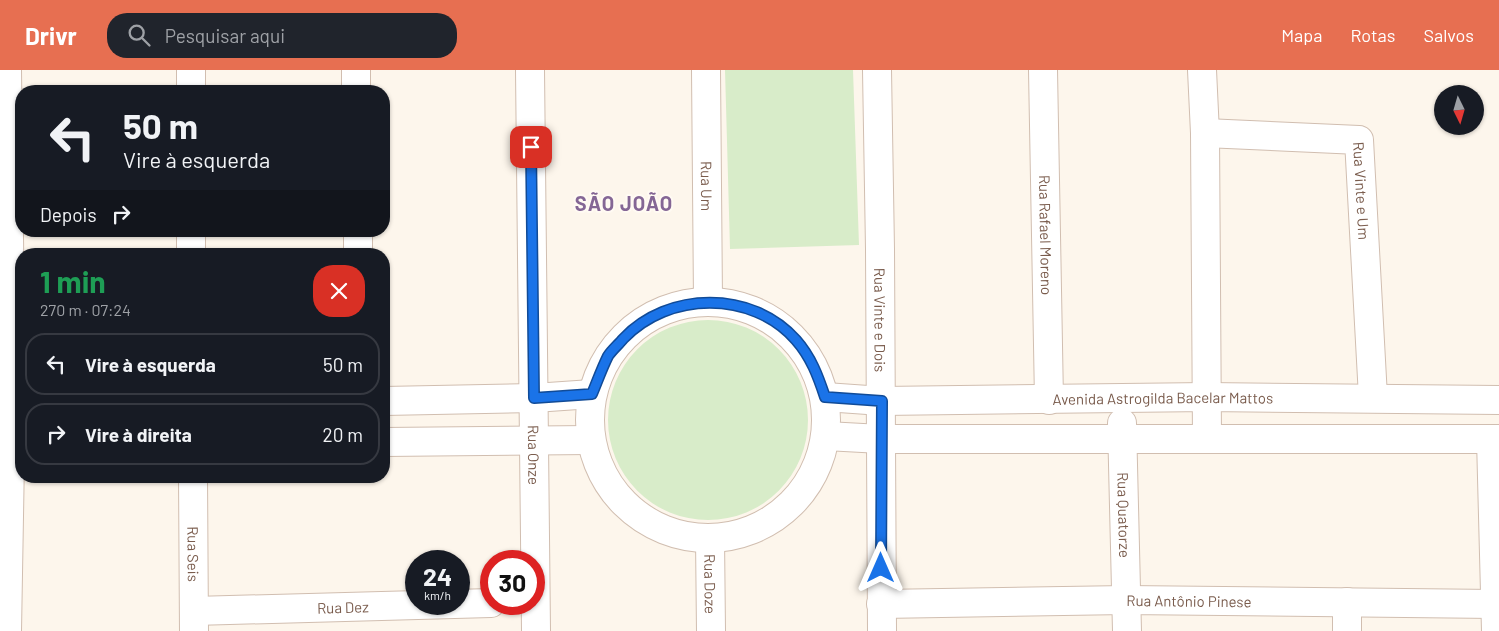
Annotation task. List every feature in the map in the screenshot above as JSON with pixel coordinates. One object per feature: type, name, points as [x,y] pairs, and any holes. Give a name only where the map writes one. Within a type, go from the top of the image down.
[{"type":"street","points":[[7,70],[11,401],[8,631]]},
{"type":"street","points":[[191,70],[191,85]]},
{"type":"street","points":[[356,70],[356,85]]},
{"type":"street","name":"Rua Onze","points":[[530,70],[535,550]]},
{"type":"street","name":"Rua Um","points":[[706,70],[708,301]]},
{"type":"street","name":"Rua Vinte e Dois","points":[[876,70],[882,401],[882,631]]},
{"type":"street","name":"Rua Rafael Moreno","points":[[1043,70],[1049,400]]},
{"type":"street","points":[[1202,70],[1205,133],[1207,438]]},
{"type":"street","name":"Rua Vinte e Um","points":[[1205,133],[1359,140],[1373,397]]},
{"type":"street","points":[[708,301],[740,306],[770,319],[796,340],[814,366],[825,397],[826,436],[817,468],[799,496],[774,519],[743,533],[710,538],[668,532],[632,511],[605,479],[590,440],[592,394],[609,355],[635,326],[669,308],[708,301]]},
{"type":"street","points":[[390,400],[534,398],[592,394]]},
{"type":"street","name":"Avenida Astrogilda Bacelar Mattos","points":[[825,397],[882,401],[1122,400],[1207,397],[1373,397],[1499,400]]},
{"type":"street","name":"Rua Quatorze","points":[[1122,400],[1127,631]]},
{"type":"street","points":[[826,436],[881,439],[1122,440],[1207,438],[1495,440],[1496,631]]},
{"type":"street","points":[[390,442],[590,440]]},
{"type":"street","name":"Rua Seis","points":[[193,483],[194,621]]},
{"type":"street","name":"Rua Doze","points":[[710,538],[711,631]]},
{"type":"street","name":"Rua Antônio Pinese","points":[[881,604],[1126,600],[1495,604]]},
{"type":"street","points":[[1347,602],[1347,631]]},
{"type":"street","name":"Rua Dez","points":[[194,621],[480,604]]},
{"type":"street","name":"Rua Onze","points":[[535,615],[536,631]]},
{"type":"green space","points":[[725,70],[853,70],[859,245],[730,249]]},
{"type":"green space","points":[[708,320],[737,324],[755,332],[779,349],[796,373],[804,391],[808,420],[804,449],[796,467],[779,491],[755,508],[737,516],[708,520],[679,516],[661,508],[637,491],[620,467],[612,449],[608,420],[612,391],[620,373],[637,349],[661,332],[679,324]]},
{"type":"district","name":"SÃO JOÃO","points":[[624,203]]},
{"type":"route","points":[[531,147],[534,398],[592,394],[609,355],[635,326],[669,308],[708,301],[740,306],[770,319],[796,340],[814,366],[825,397],[882,401],[881,568]]}]
